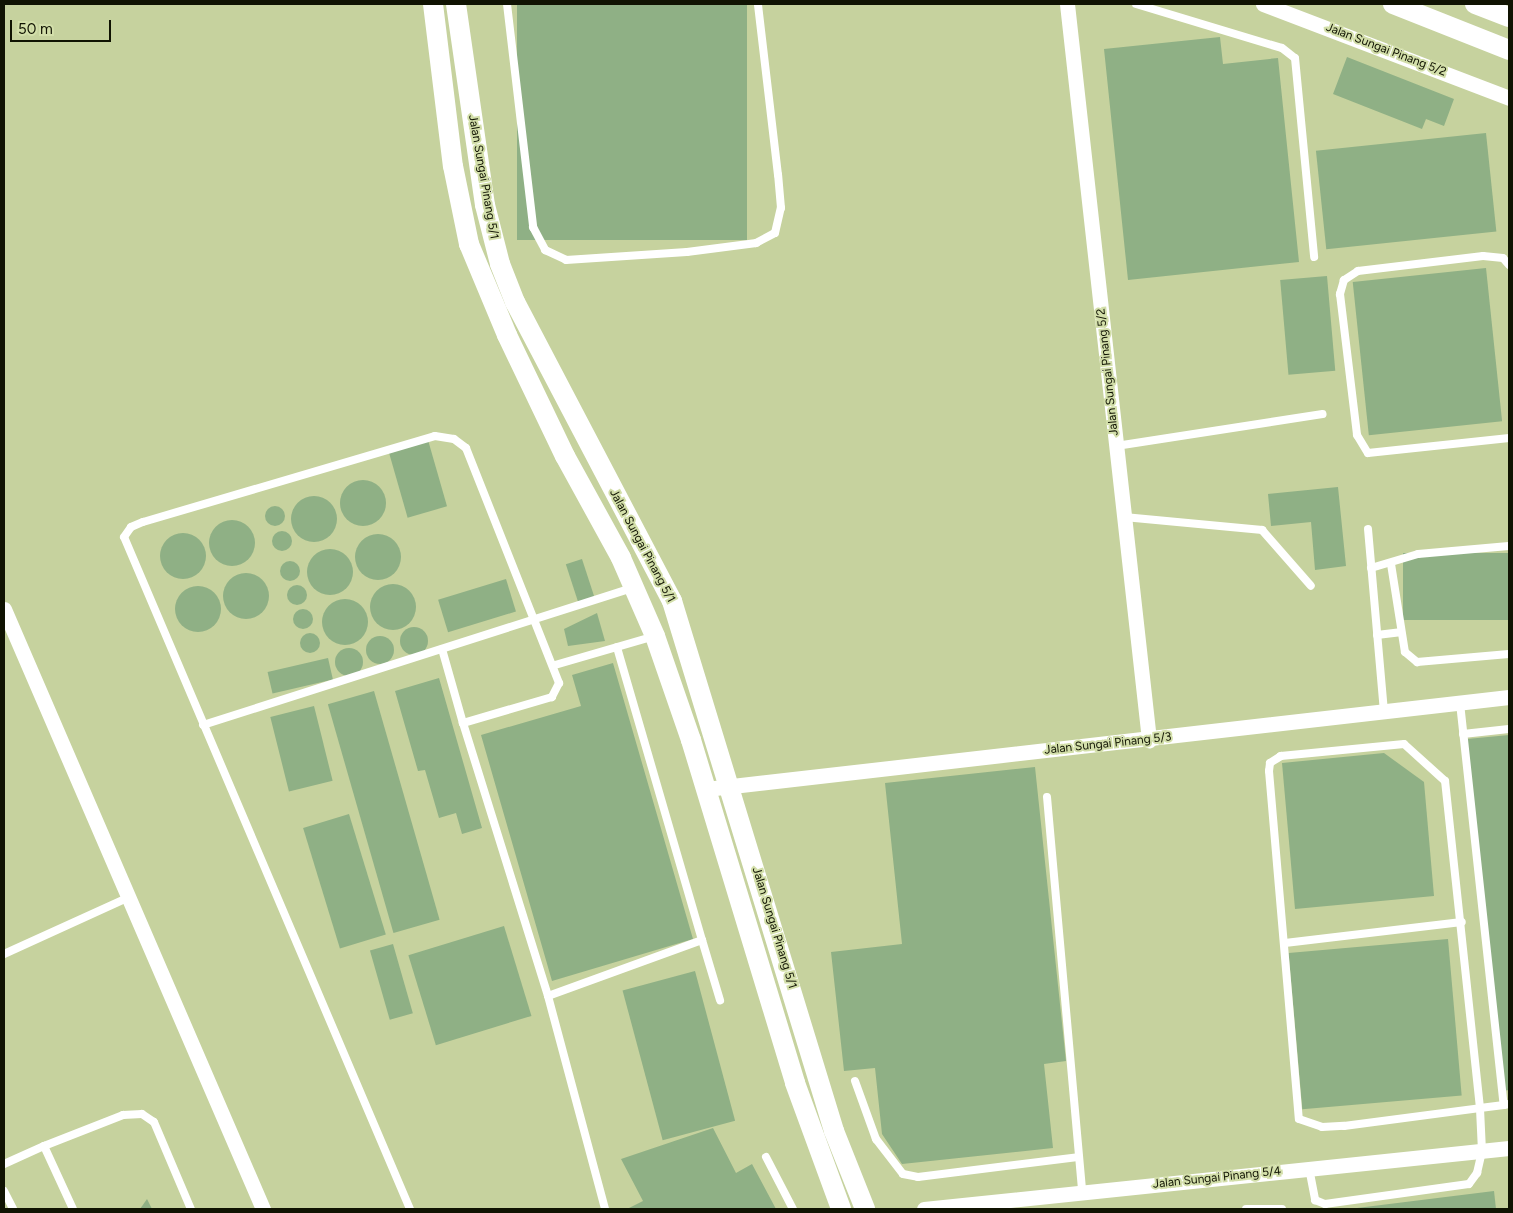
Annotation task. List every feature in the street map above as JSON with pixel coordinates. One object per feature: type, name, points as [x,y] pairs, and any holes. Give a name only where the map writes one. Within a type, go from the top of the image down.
[{"type":"street","name":"Jalan Sungai Pinang 5/1","points":[[433,4],[453,166],[469,244],[511,344],[634,588],[655,636],[706,789],[795,1083],[841,1209]]},
{"type":"street","name":"Jalan Sungai Pinang 5/1","points":[[456,4],[485,205],[500,264],[515,302],[672,601],[834,1132],[865,1209]]},
{"type":"street","name":"Jalan Sungai Pinang 5/2","points":[[1067,4],[1149,740]]},
{"type":"street","name":"Jalan Sungai Pinang 5/2","points":[[1263,4],[1509,98]]},
{"type":"street","points":[[1392,4],[1509,50]]},
{"type":"street","points":[[1475,4],[1509,17]]},
{"type":"street","points":[[4,609],[127,898],[263,1209]]},
{"type":"street","name":"Jalan Sungai Pinang 5/3","points":[[706,789],[1149,740],[1509,697]]},
{"type":"street","name":"Jalan Sungai Pinang 5/4","points":[[924,1209],[1002,1205],[1082,1192],[1509,1148]]},
{"type":"lane","points":[[507,4],[533,227],[545,250],[566,260],[687,252],[756,243],[775,233],[780,225],[780,200],[758,4]]},
{"type":"lane","points":[[1136,4],[1282,48],[1295,58],[1314,257]]},
{"type":"lane","points":[[1509,265],[1503,258],[1483,256],[1358,271],[1344,280],[1340,294],[1357,435],[1368,453],[1509,438]]},
{"type":"lane","points":[[1116,446],[1323,414]]},
{"type":"lane","points":[[410,1209],[124,542],[126,532],[143,522],[444,436],[466,448],[555,665],[559,683],[552,697],[463,723]]},
{"type":"lane","points":[[1124,517],[1262,530],[1311,586]]},
{"type":"lane","points":[[1368,529],[1384,712]]},
{"type":"lane","points":[[1371,568],[1391,564],[1418,554],[1509,546]]},
{"type":"lane","points":[[1391,564],[1400,632],[1405,652],[1417,662],[1509,654]]},
{"type":"lane","points":[[203,725],[536,621],[634,588]]},
{"type":"lane","points":[[1377,635],[1400,632]]},
{"type":"lane","points":[[555,665],[655,636]]},
{"type":"lane","points":[[617,647],[720,1000]]},
{"type":"lane","points":[[442,649],[463,723],[548,996],[605,1209]]},
{"type":"lane","points":[[1310,1168],[1314,1200],[1326,1204],[1469,1184],[1474,1180],[1482,1150],[1480,1108],[1462,922],[1445,781],[1404,744],[1281,756],[1270,763],[1269,771],[1299,1119],[1308,1124],[1337,1126],[1480,1108],[1507,1104],[1460,702]]},
{"type":"lane","points":[[1463,734],[1509,729]]},
{"type":"lane","points":[[1047,796],[1082,1192]]},
{"type":"lane","points":[[4,954],[127,898]]},
{"type":"lane","points":[[1285,943],[1462,922]]},
{"type":"lane","points":[[548,996],[702,940]]},
{"type":"lane","points":[[855,1081],[876,1139],[903,1174],[918,1177],[1078,1157]]},
{"type":"lane","points":[[4,1164],[123,1115],[142,1114],[154,1122],[191,1209]]},
{"type":"lane","points":[[44,1146],[73,1209]]},
{"type":"lane","points":[[766,1157],[793,1209]]},
{"type":"lane","points":[[4,1191],[13,1209]]},
{"type":"lane","points":[[1246,1209],[1282,1209]]},
{"type":"building","points":[[517,4],[747,4],[747,240],[517,240]]},
{"type":"building","points":[[1220,37],[1223,64],[1278,58],[1299,262],[1128,280],[1104,49]]},
{"type":"building","points":[[1347,57],[1454,99],[1444,126],[1426,119],[1422,129],[1333,94]]},
{"type":"building","points":[[1486,133],[1496,231],[1326,249],[1316,151]]},
{"type":"building","points":[[1486,268],[1502,421],[1369,435],[1353,282]]},
{"type":"building","points":[[1327,276],[1335,371],[1288,375],[1280,280]]},
{"type":"building","points":[[428,440],[447,506],[408,518],[389,451]]},
{"type":"building","points":[[358,480],[368,480],[382,490],[386,503],[382,516],[376,522],[368,526],[358,526],[344,516],[340,508],[340,498],[350,484]]},
{"type":"building","points":[[1338,487],[1346,566],[1315,570],[1311,522],[1271,526],[1268,494]]},
{"type":"building","points":[[309,496],[319,496],[333,506],[337,519],[333,532],[327,538],[319,542],[309,542],[295,532],[291,524],[291,514],[301,500]]},
{"type":"building","points":[[275,506],[282,509],[285,516],[282,523],[275,526],[268,523],[265,516],[268,509]]},
{"type":"building","points":[[227,520],[237,520],[251,530],[255,543],[251,556],[245,562],[237,566],[227,566],[213,556],[209,548],[209,538],[219,524]]},
{"type":"building","points":[[282,531],[289,534],[292,541],[289,548],[282,551],[275,548],[272,541],[275,534]]},
{"type":"building","points":[[178,533],[188,533],[202,543],[206,556],[202,569],[196,575],[188,579],[178,579],[164,569],[160,561],[160,551],[170,537]]},
{"type":"building","points":[[373,534],[383,534],[397,544],[401,557],[397,570],[391,576],[383,580],[373,580],[359,570],[355,562],[355,552],[365,538]]},
{"type":"building","points":[[325,549],[335,549],[349,559],[353,572],[349,585],[343,591],[335,595],[325,595],[311,585],[307,577],[307,567],[317,553]]},
{"type":"building","points":[[1403,553],[1509,553],[1509,620],[1403,620]]},
{"type":"building","points":[[582,559],[594,597],[578,602],[566,564]]},
{"type":"building","points":[[290,561],[297,564],[300,571],[297,578],[290,581],[283,578],[280,571],[283,564]]},
{"type":"building","points":[[241,573],[251,573],[265,583],[269,596],[265,609],[259,615],[251,619],[241,619],[227,609],[223,601],[223,591],[233,577]]},
{"type":"building","points":[[506,579],[516,612],[448,632],[438,600]]},
{"type":"building","points":[[388,584],[398,584],[412,594],[416,607],[412,620],[406,626],[398,630],[388,630],[374,620],[370,612],[370,602],[380,588]]},
{"type":"building","points":[[297,585],[304,588],[307,595],[304,602],[297,605],[290,602],[287,595],[290,588]]},
{"type":"building","points":[[193,586],[203,586],[217,596],[221,609],[217,622],[211,628],[203,632],[193,632],[179,622],[175,614],[175,604],[185,590]]},
{"type":"building","points":[[340,599],[350,599],[364,609],[368,622],[364,635],[358,641],[350,645],[340,645],[326,635],[322,627],[322,617],[332,603]]},
{"type":"building","points":[[303,609],[310,612],[313,619],[310,626],[303,629],[296,626],[293,619],[296,612]]},
{"type":"building","points":[[597,613],[605,641],[568,646],[564,629]]},
{"type":"building","points":[[414,627],[424,631],[428,641],[424,651],[414,655],[404,651],[400,641],[404,631]]},
{"type":"building","points":[[310,633],[317,636],[320,643],[317,650],[310,653],[303,650],[300,643],[303,636]]},
{"type":"building","points":[[380,636],[390,640],[394,650],[390,660],[380,664],[370,660],[366,650],[370,640]]},
{"type":"building","points":[[349,648],[359,652],[363,662],[359,672],[349,676],[339,672],[335,662],[339,652]]},
{"type":"building","points":[[328,658],[333,679],[273,693],[268,672]]},
{"type":"building","points":[[613,663],[693,939],[552,981],[481,735],[581,706],[572,675]]},
{"type":"building","points":[[439,678],[482,828],[462,834],[456,813],[439,818],[425,770],[418,771],[395,691]]},
{"type":"building","points":[[374,691],[440,920],[393,933],[328,704]]},
{"type":"building","points":[[314,706],[333,781],[289,792],[270,717]]},
{"type":"building","points":[[1509,735],[1509,1090],[1503,1091],[1467,739]]},
{"type":"building","points":[[1384,753],[1424,782],[1434,896],[1295,909],[1282,763]]},
{"type":"building","points":[[1035,767],[1066,1061],[1044,1064],[1053,1148],[902,1164],[882,1134],[875,1068],[844,1071],[831,952],[902,944],[885,783]]},
{"type":"building","points":[[349,814],[386,934],[340,949],[303,828]]},
{"type":"building","points":[[504,926],[531,1016],[436,1045],[408,955]]},
{"type":"building","points":[[1448,939],[1462,1095],[1302,1109],[1289,953]]},
{"type":"building","points":[[393,944],[413,1013],[390,1020],[370,951]]},
{"type":"building","points":[[695,971],[735,1121],[663,1140],[623,990]]},
{"type":"building","points":[[713,1128],[736,1173],[752,1164],[776,1209],[627,1209],[643,1201],[621,1159]]},
{"type":"building","points":[[1494,1191],[1496,1209],[1357,1209],[1357,1208]]},
{"type":"building","points":[[147,1199],[152,1209],[140,1209]]}]
